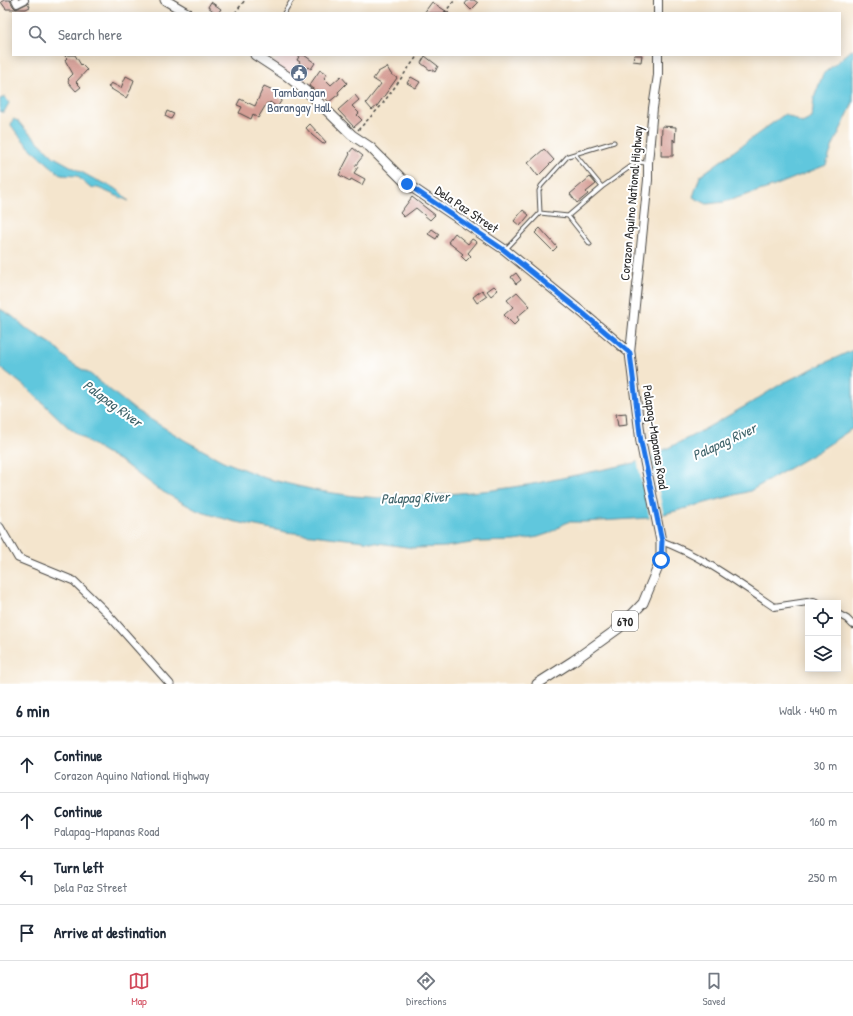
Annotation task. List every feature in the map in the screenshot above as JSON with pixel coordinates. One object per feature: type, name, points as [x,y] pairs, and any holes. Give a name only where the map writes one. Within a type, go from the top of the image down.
[{"type":"main road","points":[[165,0],[185,12]]},
{"type":"main road","points":[[658,0],[658,12]]},
{"type":"main road","name":"Dela Paz Street","points":[[257,56],[287,76],[312,96],[352,136],[370,148],[407,184],[504,250],[630,353]]},
{"type":"main road","name":"Corazon Aquino National Highway","points":[[630,353],[648,180],[652,108],[658,75],[658,56]]},
{"type":"main road","name":"Palapag-Mapanas Road","points":[[630,353],[641,442],[662,541]]},
{"type":"main road","name":"670","points":[[537,684],[573,661],[619,628],[643,603],[661,560],[662,541]]},
{"type":"street","points":[[15,0],[17,4],[25,0]]},
{"type":"street","points":[[0,527],[18,558],[74,581],[106,612],[170,684]]},
{"type":"street","points":[[662,541],[676,546],[726,574],[774,607],[805,602]]},
{"type":"street","points":[[841,616],[853,625]]},
{"type":"lane","points":[[285,12],[292,0]]},
{"type":"lane","points":[[540,214],[538,191],[540,186],[568,156],[614,142]]},
{"type":"lane","points":[[574,154],[602,188]]},
{"type":"lane","points":[[504,250],[540,214],[568,216],[637,162],[648,163]]},
{"type":"lane","points":[[568,216],[590,244]]},
{"type":"path","points":[[237,12],[245,0]]},
{"type":"path","points":[[445,12],[455,0]]},
{"type":"path","points":[[352,136],[381,106],[417,56]]},
{"type":"shaded area","points":[[278,56],[308,56],[317,62],[302,84],[273,65]]},
{"type":"water","points":[[853,49],[853,103],[833,145],[826,165],[772,187],[724,202],[707,204],[693,197],[700,176],[785,114],[802,123],[812,118],[814,98],[823,74]]},
{"type":"water","points":[[5,97],[9,103],[4,112],[0,112],[0,99]]},
{"type":"water","points":[[13,119],[18,121],[54,157],[94,179],[118,190],[129,201],[98,188],[89,187],[77,176],[61,175],[29,147],[16,132],[11,125]]},
{"type":"water","name":"Palapag River","points":[[0,309],[12,316],[27,329],[52,344],[71,363],[90,374],[135,410],[186,441],[223,461],[265,478],[319,491],[354,496],[381,498],[415,497],[493,490],[533,484],[634,463],[654,455],[696,434],[781,384],[853,350],[853,428],[819,451],[750,491],[648,518],[567,522],[550,533],[538,537],[515,541],[478,542],[445,547],[413,548],[286,532],[232,521],[198,511],[156,488],[122,462],[69,428],[28,389],[0,367]]},
{"type":"pier","points":[[651,454],[664,516],[650,519],[637,460]]},
{"type":"building","points":[[4,0],[10,0],[16,9],[6,9],[1,2]]},
{"type":"building","points":[[468,0],[474,0],[478,3],[471,10],[465,4]]},
{"type":"building","points":[[211,2],[221,9],[219,12],[215,12],[208,7]]},
{"type":"building","points":[[432,2],[447,12],[425,12]]},
{"type":"building","points":[[28,3],[30,7],[26,9],[16,9]]},
{"type":"building","points":[[65,56],[76,56],[81,65],[87,70],[76,82],[81,87],[76,91],[68,82],[68,79],[73,74],[65,60],[67,58]]},
{"type":"building","points":[[299,56],[305,56],[315,63],[311,69],[308,67],[300,78],[293,73],[300,62],[297,60]]},
{"type":"building","points":[[425,56],[438,66],[435,72],[421,63]]},
{"type":"building","points":[[634,56],[642,56],[641,62],[633,61]]},
{"type":"building","points":[[387,67],[391,74],[397,78],[377,106],[372,110],[366,103],[381,84],[373,79],[378,72]]},
{"type":"building","points":[[320,70],[327,74],[324,78],[331,85],[341,76],[347,83],[338,92],[339,94],[329,102],[317,89],[316,91],[309,86]]},
{"type":"building","points":[[126,76],[134,80],[126,98],[108,87],[111,83],[121,88]]},
{"type":"building","points":[[411,77],[420,82],[416,88],[407,83]]},
{"type":"building","points":[[264,86],[275,91],[274,94],[282,100],[277,107],[270,102],[269,104],[267,103],[258,118],[253,114],[251,119],[239,113],[242,107],[237,105],[240,99],[255,106]]},
{"type":"building","points":[[355,95],[359,100],[352,106],[359,113],[357,115],[362,120],[354,127],[338,110]]},
{"type":"building","points":[[167,111],[174,114],[171,119],[165,116]]},
{"type":"building","points":[[310,124],[326,142],[323,144],[312,135],[306,128]]},
{"type":"building","points":[[662,126],[676,127],[675,142],[673,139],[673,156],[661,156]]},
{"type":"building","points":[[353,148],[363,156],[355,166],[358,167],[354,173],[365,179],[362,185],[339,175],[350,154],[349,153]]},
{"type":"building","points":[[544,149],[554,160],[538,176],[528,163]]},
{"type":"building","points":[[590,177],[596,184],[586,192],[588,194],[577,203],[570,194]]},
{"type":"building","points":[[412,197],[435,215],[430,220],[416,208],[404,217],[400,213]]},
{"type":"building","points":[[523,210],[529,215],[520,226],[514,221]]},
{"type":"building","points":[[540,228],[557,247],[553,251],[535,233]]},
{"type":"building","points":[[432,229],[439,234],[436,239],[428,234]]},
{"type":"building","points":[[455,233],[468,244],[472,239],[477,242],[468,253],[471,256],[466,261],[461,256],[463,254],[448,242]]},
{"type":"building","points":[[516,273],[521,280],[516,284],[511,277]]},
{"type":"building","points":[[494,286],[498,290],[491,296],[487,291]]},
{"type":"building","points":[[482,290],[487,296],[477,303],[473,297]]},
{"type":"building","points":[[517,292],[530,306],[517,317],[519,320],[514,325],[504,315],[513,307],[507,300]]},
{"type":"building","points":[[626,413],[627,425],[618,426],[616,414]]},
{"type":"place","name":"Tambangan Barangay Hall","points":[[299,73]]},
{"type":"route","points":[[407,184],[504,250],[630,353],[641,442],[662,541],[661,560]]}]
